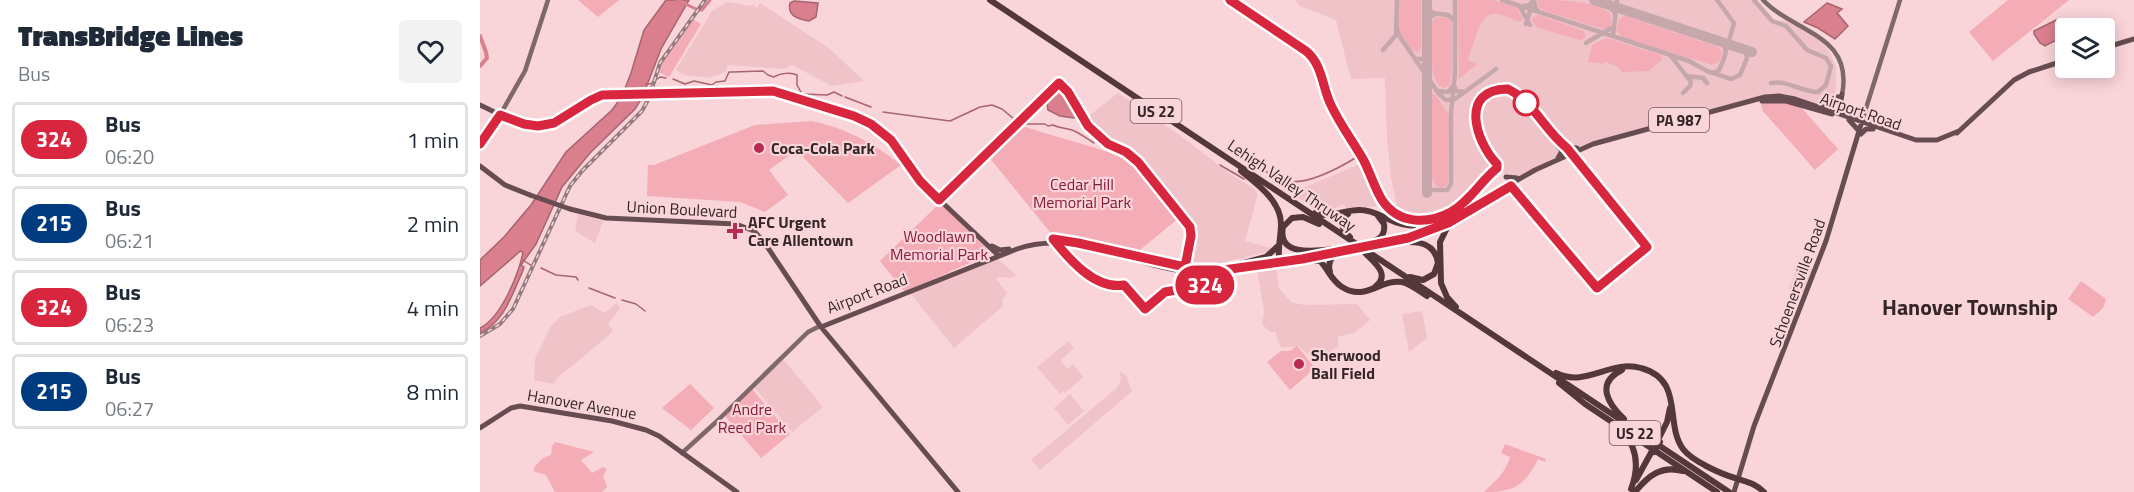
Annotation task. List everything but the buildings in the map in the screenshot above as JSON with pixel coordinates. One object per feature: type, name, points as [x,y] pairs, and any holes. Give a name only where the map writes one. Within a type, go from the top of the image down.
[{"type":"highway","name":"Lehigh Valley Thruway","points":[[988,0],[1331,230],[1366,245],[1462,318],[1724,492]]},
{"type":"highway","name":"Lehigh Valley Thruway","points":[[1083,64],[1656,441],[1729,492]]},
{"type":"highway","points":[[1236,167],[1275,205],[1280,219],[1280,258]]},
{"type":"highway","points":[[1278,192],[1321,215],[1365,210],[1398,224],[1415,227],[1452,217]]},
{"type":"highway","points":[[1471,210],[1444,231],[1439,251],[1440,278],[1445,293],[1451,302],[1472,321]]},
{"type":"highway","points":[[1347,248],[1332,257],[1329,264],[1330,271],[1337,281],[1354,290],[1366,290],[1379,284],[1382,273],[1377,265],[1366,245],[1383,235],[1385,227],[1383,220],[1377,215],[1365,212],[1346,215],[1342,220],[1343,230],[1374,256]]},
{"type":"highway","points":[[1331,230],[1299,216],[1287,221],[1282,234],[1285,243],[1294,249],[1347,248]]},
{"type":"highway","points":[[1240,264],[1268,256],[1274,251],[1280,239]]},
{"type":"highway","points":[[1383,244],[1418,242],[1433,250],[1438,259],[1436,272],[1425,279],[1412,278],[1393,268]]},
{"type":"highway","points":[[1302,259],[1320,261],[1334,280],[1348,290],[1366,292],[1391,283],[1404,283],[1462,318]]},
{"type":"highway","points":[[1512,348],[1569,378],[1584,378],[1623,367],[1635,366],[1646,369],[1662,381],[1668,390],[1676,433],[1685,451],[1695,459],[1753,483],[1764,492]]},
{"type":"highway","points":[[1632,491],[1653,452],[1669,415],[1669,401],[1659,381],[1648,373],[1632,369],[1620,371],[1608,384],[1608,400],[1622,416],[1656,441]]},
{"type":"highway","points":[[1546,374],[1608,419],[1717,492]]},
{"type":"highway","points":[[1656,441],[1669,422],[1672,403]]},
{"type":"highway","points":[[1608,419],[1625,434],[1634,450],[1636,472],[1632,491]]},
{"type":"highway","points":[[1632,491],[1649,476],[1665,470],[1679,470],[1696,479]]},
{"type":"main road","points":[[500,115],[525,71],[548,0]]},
{"type":"main road","points":[[1763,0],[1781,15],[1819,36],[1830,46],[1843,69],[1840,109],[1860,132],[1873,129]]},
{"type":"main road","name":"Schoenersville Road","points":[[1734,492],[1819,267],[1900,0]]},
{"type":"main road","points":[[2115,45],[2134,39]]},
{"type":"main road","name":"Airport Road","points":[[1863,123],[1873,129],[1922,144],[1941,141],[1959,131],[2014,80],[2029,72],[2055,64]]},
{"type":"main road","points":[[480,105],[509,119],[532,126],[545,125],[602,95],[766,90],[854,116],[886,135],[927,188],[998,255]]},
{"type":"main road","name":"Airport Road","points":[[819,325],[1032,241],[1065,240],[1196,268],[1240,264],[1366,245],[1413,234],[1452,217],[1558,158],[1608,140],[1762,97],[1779,96],[1822,107],[1834,113]]},
{"type":"main road","points":[[1822,107],[1830,106],[1840,96]]},
{"type":"main road","points":[[1834,113],[1840,96]]},
{"type":"main road","name":"Airport Road","points":[[1751,101],[1786,101],[1834,113],[1918,140],[1939,139],[1959,131]]},
{"type":"main road","name":"Airport Road","points":[[1366,245],[1383,244],[1432,230],[1537,172],[1608,140]]},
{"type":"main road","points":[[1557,145],[1562,151],[1558,158]]},
{"type":"main road","points":[[1565,147],[1587,146]]},
{"type":"main road","name":"Union Boulevard","points":[[480,166],[502,183],[530,195],[595,216],[725,223],[748,227],[757,233],[819,325],[958,492]]},
{"type":"main road","points":[[1502,188],[1505,183],[1504,176],[1512,179],[1521,177]]},
{"type":"main road","points":[[985,243],[999,250],[1009,249]]},
{"type":"main road","points":[[985,243],[990,252],[986,259]]},
{"type":"main road","name":"Airport Road","points":[[819,325],[878,304],[986,259],[1038,243],[1068,244],[1191,272],[1208,272],[1302,259],[1347,248]]},
{"type":"main road","points":[[1064,251],[1068,244]]},
{"type":"main road","points":[[1189,261],[1196,268]]},
{"type":"main road","points":[[682,453],[716,423],[808,332],[819,325]]},
{"type":"main road","name":"Hanover Avenue","points":[[480,428],[511,408],[523,406],[634,426],[655,434],[737,492]]},
{"type":"shaded area","points":[[666,0],[689,0],[661,49],[642,98],[635,109],[590,153],[562,187],[536,244],[521,265],[524,267],[522,273],[506,307],[496,322],[480,333],[480,328],[495,315],[508,295],[523,253],[521,251],[518,253],[480,286],[480,260],[504,237],[531,205],[566,152],[612,110],[622,96],[644,30]]},
{"type":"shaded area","points":[[1295,0],[1757,0],[1774,20],[1778,22],[1784,20],[1815,37],[1825,46],[1836,67],[1836,88],[1831,105],[1822,106],[1785,94],[1764,95],[1570,149],[1516,179],[1508,178],[1503,172],[1493,170],[1482,179],[1475,190],[1450,210],[1427,219],[1413,218],[1398,212],[1391,177],[1385,78],[1351,79],[1336,20],[1300,6]]},
{"type":"shaded area","points":[[794,1],[818,3],[816,17],[809,21],[794,16],[790,11],[790,3]]},
{"type":"shaded area","points":[[728,2],[751,6],[753,4],[757,8],[760,3],[830,49],[864,81],[832,86],[792,65],[784,69],[727,65],[727,70],[723,73],[709,78],[684,75],[676,70],[712,11]]},
{"type":"shaded area","points":[[1827,3],[1842,9],[1837,13],[1848,26],[1835,39],[1804,22]]},
{"type":"shaded area","points":[[2055,20],[2055,42],[2045,46],[2040,43],[2034,31]]},
{"type":"shaded area","points":[[1059,90],[1065,94],[1078,115],[1074,118],[1060,116],[1048,110],[1047,103]]},
{"type":"shaded area","points":[[1118,93],[1257,192],[1245,241],[1271,248],[1267,252],[1215,264],[1193,264],[1193,235],[1189,220],[1136,158],[1110,144],[1090,127],[1085,119]]},
{"type":"shaded area","points":[[1362,163],[1382,206],[1346,208],[1344,204],[1323,213],[1294,195],[1303,188]]},
{"type":"shaded area","points":[[578,214],[603,221],[595,243],[575,231]]},
{"type":"shaded area","points":[[998,259],[1016,275],[1011,278],[996,279],[1007,293],[1002,300],[1003,306],[954,348],[911,294]]},
{"type":"shaded area","points":[[1799,263],[1812,270],[1803,292],[1797,295],[1789,289]]},
{"type":"shaded area","points":[[1276,266],[1279,288],[1291,302],[1304,305],[1357,304],[1370,320],[1354,333],[1338,337],[1338,347],[1329,352],[1307,353],[1298,346],[1282,348],[1278,343],[1276,332],[1270,332],[1262,324],[1264,312],[1257,269]]},
{"type":"shaded area","points":[[617,303],[620,308],[608,324],[613,330],[607,337],[556,379],[554,384],[534,380],[535,359],[551,326],[560,317],[591,305],[604,313]]},
{"type":"shaded area","points":[[1422,311],[1427,338],[1409,352],[1402,314]]},
{"type":"shaded area","points":[[1069,341],[1074,348],[1061,360],[1067,369],[1073,364],[1083,377],[1065,393],[1063,391],[1060,394],[1037,367]]},
{"type":"shaded area","points":[[783,359],[823,407],[792,432],[754,387]]},
{"type":"shaded area","points":[[1119,370],[1126,376],[1132,391],[1040,470],[1031,460],[1118,387],[1121,378]]},
{"type":"shaded area","points":[[1070,394],[1084,411],[1068,425],[1054,408]]},
{"type":"green space","points":[[578,0],[619,0],[598,17]]},
{"type":"green space","points":[[1399,0],[1421,0],[1421,47],[1418,52],[1412,50],[1398,30]]},
{"type":"green space","points":[[1458,0],[1493,0],[1517,8],[1523,19],[1520,22],[1499,14],[1487,16],[1483,20],[1468,60],[1476,65],[1459,79]]},
{"type":"green space","points":[[1537,0],[1577,2],[1597,6],[1611,15],[1610,25],[1603,29],[1542,10]]},
{"type":"green space","points":[[2008,0],[2069,0],[1993,61],[1969,32]]},
{"type":"green space","points":[[1538,15],[1584,31],[1586,37],[1580,40],[1536,27],[1531,19]]},
{"type":"green space","points":[[1625,16],[1718,47],[1722,52],[1720,61],[1712,65],[1622,37],[1616,30],[1620,18]]},
{"type":"green space","points":[[1437,17],[1448,18],[1452,23],[1450,85],[1444,88],[1438,84],[1431,58],[1432,21]]},
{"type":"green space","points":[[693,19],[701,24],[669,77],[658,72],[661,63]]},
{"type":"green space","points":[[1606,38],[1661,55],[1663,59],[1649,71],[1622,72],[1617,66],[1605,62],[1599,66],[1600,63],[1588,62],[1592,45]]},
{"type":"green space","points":[[1434,93],[1449,115],[1448,181],[1447,185],[1442,188],[1436,186],[1432,179],[1432,95]]},
{"type":"green space","points":[[1776,101],[1799,105],[1838,149],[1815,170],[1762,110],[1761,103]]},
{"type":"green space","name":"Coca-Cola Park","points":[[812,121],[859,137],[901,165],[848,203],[798,152],[794,152],[769,170],[788,195],[765,212],[740,202],[647,196],[648,165],[654,165],[755,125]]},
{"type":"green space","name":"Cedar Hill Memorial Park","points":[[1018,125],[1109,152],[1134,163],[1180,217],[1135,254],[1054,237],[988,156]]},
{"type":"green space","name":"Woodlawn Memorial Park","points":[[940,203],[985,247],[989,254],[905,292],[880,261]]},
{"type":"green space","points":[[2081,281],[2106,299],[2103,308],[2093,317],[2068,299]]},
{"type":"green space","points":[[1297,346],[1315,368],[1290,390],[1267,362],[1281,351],[1290,351]]},
{"type":"green space","points":[[690,384],[714,408],[691,430],[662,408]]},
{"type":"green space","name":"Andre Reed Park","points":[[752,389],[790,434],[761,458],[725,416]]},
{"type":"green space","points":[[555,442],[594,452],[581,460],[592,473],[603,467],[607,469],[603,476],[607,487],[602,492],[555,492],[546,475],[533,471],[540,461],[551,455]]},
{"type":"green space","points":[[1505,444],[1546,459],[1545,462],[1538,459],[1528,476],[1517,486],[1503,491],[1484,492],[1500,476],[1508,463],[1510,457],[1501,453]]},
{"type":"waterway","points":[[677,0],[696,9]]},
{"type":"waterway","points":[[698,10],[702,10],[710,0]]},
{"type":"waterway","points":[[480,36],[487,58],[480,66]]},
{"type":"waterway","points":[[673,79],[685,84],[694,81],[712,85],[725,81],[729,72],[763,71],[774,77],[792,73],[797,75],[797,85],[802,94],[827,95],[834,92],[842,96]]},
{"type":"waterway","points":[[646,84],[660,77],[666,78]]},
{"type":"waterway","points":[[845,97],[871,107]]},
{"type":"waterway","points":[[883,112],[950,121],[980,107],[992,105],[1002,109],[1020,124],[1053,125],[1075,131],[1094,143]]},
{"type":"waterway","points":[[1264,170],[1282,180],[1303,181],[1332,171],[1357,157]]},
{"type":"waterway","points":[[1220,165],[1244,179]]},
{"type":"waterway","points":[[523,260],[532,266]]},
{"type":"waterway","points":[[541,268],[556,275],[576,277],[578,280]]},
{"type":"waterway","points":[[589,288],[615,298]]},
{"type":"waterway","points":[[622,300],[636,304],[645,311]]},
{"type":"taxiway","points":[[1383,50],[1396,35],[1397,0]]},
{"type":"taxiway","points":[[1427,190],[1447,190],[1451,184],[1455,0]]},
{"type":"taxiway","points":[[1502,0],[1689,61],[1707,71],[1731,79],[1740,75],[1747,58],[1746,51],[1739,48]]},
{"type":"taxiway","points":[[1524,6],[1534,0],[1538,11]]},
{"type":"taxiway","points":[[1613,36],[1617,0]]},
{"type":"taxiway","points":[[1717,0],[1734,23],[1729,41],[1724,43]]},
{"type":"taxiway","points":[[1754,0],[1772,21],[1786,26],[1807,50],[1826,58],[1831,66],[1826,85],[1818,92],[1783,83],[1771,83]]},
{"type":"taxiway","points":[[1608,4],[1615,13]]},
{"type":"taxiway","points":[[1427,5],[1432,13],[1448,15],[1454,20]]},
{"type":"taxiway","points":[[1520,7],[1530,25]]},
{"type":"taxiway","points":[[1526,24],[1531,8]]},
{"type":"taxiway","points":[[1427,23],[1430,17],[1436,14]]},
{"type":"taxiway","points":[[1586,43],[1613,27]]},
{"type":"taxiway","points":[[1397,29],[1398,34],[1439,94],[1446,100],[1455,99],[1496,69]]},
{"type":"taxiway","points":[[1714,73],[1719,70],[1725,55],[1722,43]]},
{"type":"taxiway","points":[[1415,59],[1423,59],[1427,52]]},
{"type":"taxiway","points":[[1671,56],[1691,82],[1683,93]]},
{"type":"taxiway","points":[[1686,76],[1703,78],[1707,83]]},
{"type":"taxiway","points":[[1439,91],[1448,92],[1454,85],[1456,91],[1464,92]]},
{"type":"runway","points":[[1427,0],[1427,193]]},
{"type":"runway","points":[[1594,0],[1752,52]]},
{"type":"railway","points":[[480,336],[500,324],[513,309],[570,186],[642,111],[649,98],[660,63],[705,0]]},
{"type":"bus line","name":"324","points":[[480,144],[500,115],[532,126],[545,125],[554,123],[602,95],[766,90],[854,116],[871,124],[891,140],[920,181],[939,200],[1059,83],[1068,92],[1091,130],[1108,144],[1126,152],[1138,162],[1190,227],[1191,240],[1188,244],[1185,267],[1053,239],[1083,272],[1111,285],[1124,285],[1145,309],[1165,292],[1216,283],[1218,277],[1216,271],[1302,259],[1391,242],[1424,233],[1455,219],[1511,186],[1597,288],[1647,247],[1567,148],[1553,137],[1528,105],[1508,89],[1489,93],[1475,109],[1475,120],[1482,141],[1497,164],[1497,168],[1486,177],[1478,190],[1457,208],[1436,218],[1419,221],[1398,215],[1383,201],[1366,165],[1332,108],[1319,68],[1313,58],[1230,0]]},
{"type":"place","name":"Coca-Cola Park","points":[[759,148]]},
{"type":"place","name":"AFC Urgent Care Allentown","points":[[735,231]]},
{"type":"place","name":"Sherwood Ball Field","points":[[1299,364]]},
{"type":"district","name":"Hanover Township","points":[[1970,307]]}]
